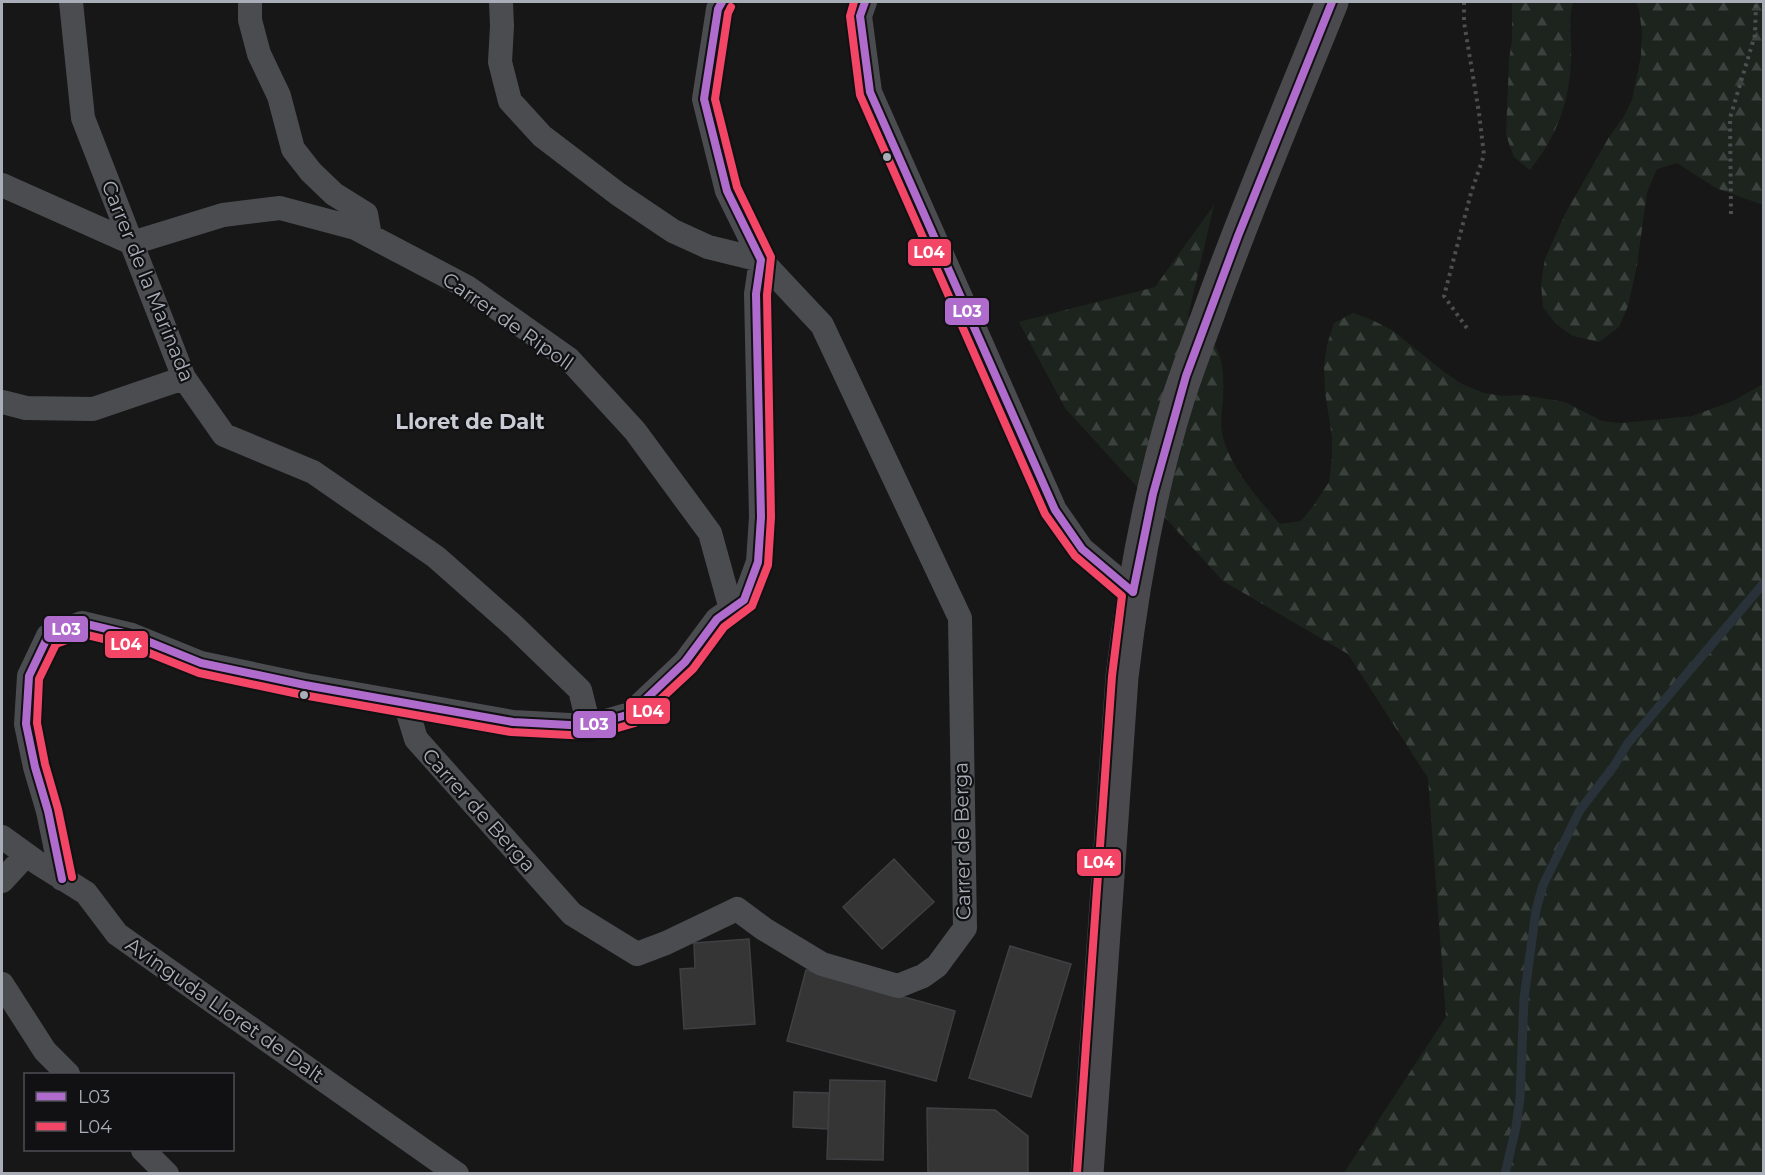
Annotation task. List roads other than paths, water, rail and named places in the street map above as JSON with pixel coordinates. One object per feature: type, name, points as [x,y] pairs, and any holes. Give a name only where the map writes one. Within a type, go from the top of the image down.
[{"type":"main road","points":[[1087,1173],[1122,677],[1140,552],[1156,477],[1179,396],[1264,165],[1332,2]]},
{"type":"street","name":"Carrer de la Marinada","points":[[71,2],[83,118],[184,378],[224,435],[313,471],[436,557],[514,626],[580,690],[589,726]]},
{"type":"street","points":[[250,2],[250,20],[260,54],[279,96],[293,149],[311,172],[334,194],[366,214],[370,236]]},
{"type":"street","points":[[501,2],[500,62],[510,101],[542,136],[618,194],[673,231],[708,247],[761,260]]},
{"type":"street","points":[[63,879],[26,724],[29,676],[48,636],[82,623],[132,635],[201,663],[305,685],[513,722],[589,726],[630,714],[685,662],[717,619],[744,600],[758,562],[761,517],[756,294],[761,260],[727,192],[704,99],[718,9],[722,2]]},
{"type":"street","points":[[866,2],[860,16],[870,92],[1055,510],[1082,549],[1133,592]]},
{"type":"street","points":[[2,184],[132,243]]},
{"type":"street","name":"Carrer de Ripoll","points":[[132,243],[223,215],[280,208],[355,228],[467,287],[569,359],[635,431],[710,533],[731,609]]},
{"type":"street","name":"Carrer de Berga","points":[[405,703],[416,739],[573,914],[637,954],[666,943],[737,909],[764,929],[822,964],[872,979],[898,986],[923,976],[937,966],[965,928],[960,618],[822,325],[761,260]]},
{"type":"street","points":[[2,402],[27,408],[93,409],[184,378]]},
{"type":"street","name":"Avinguda Lloret de Dalt","points":[[2,837],[86,893],[117,934],[457,1173]]},
{"type":"street","points":[[2,880],[26,855]]},
{"type":"street","points":[[2,984],[45,1051],[67,1073]]},
{"type":"street","points":[[145,1151],[167,1173]]},
{"type":"waterway","points":[[1505,1174],[1520,1098],[1524,999],[1536,910],[1543,885],[1580,810],[1614,766],[1628,743],[1764,583]]},
{"type":"district","name":"Lloret de Dalt","points":[[470,422]]}]
